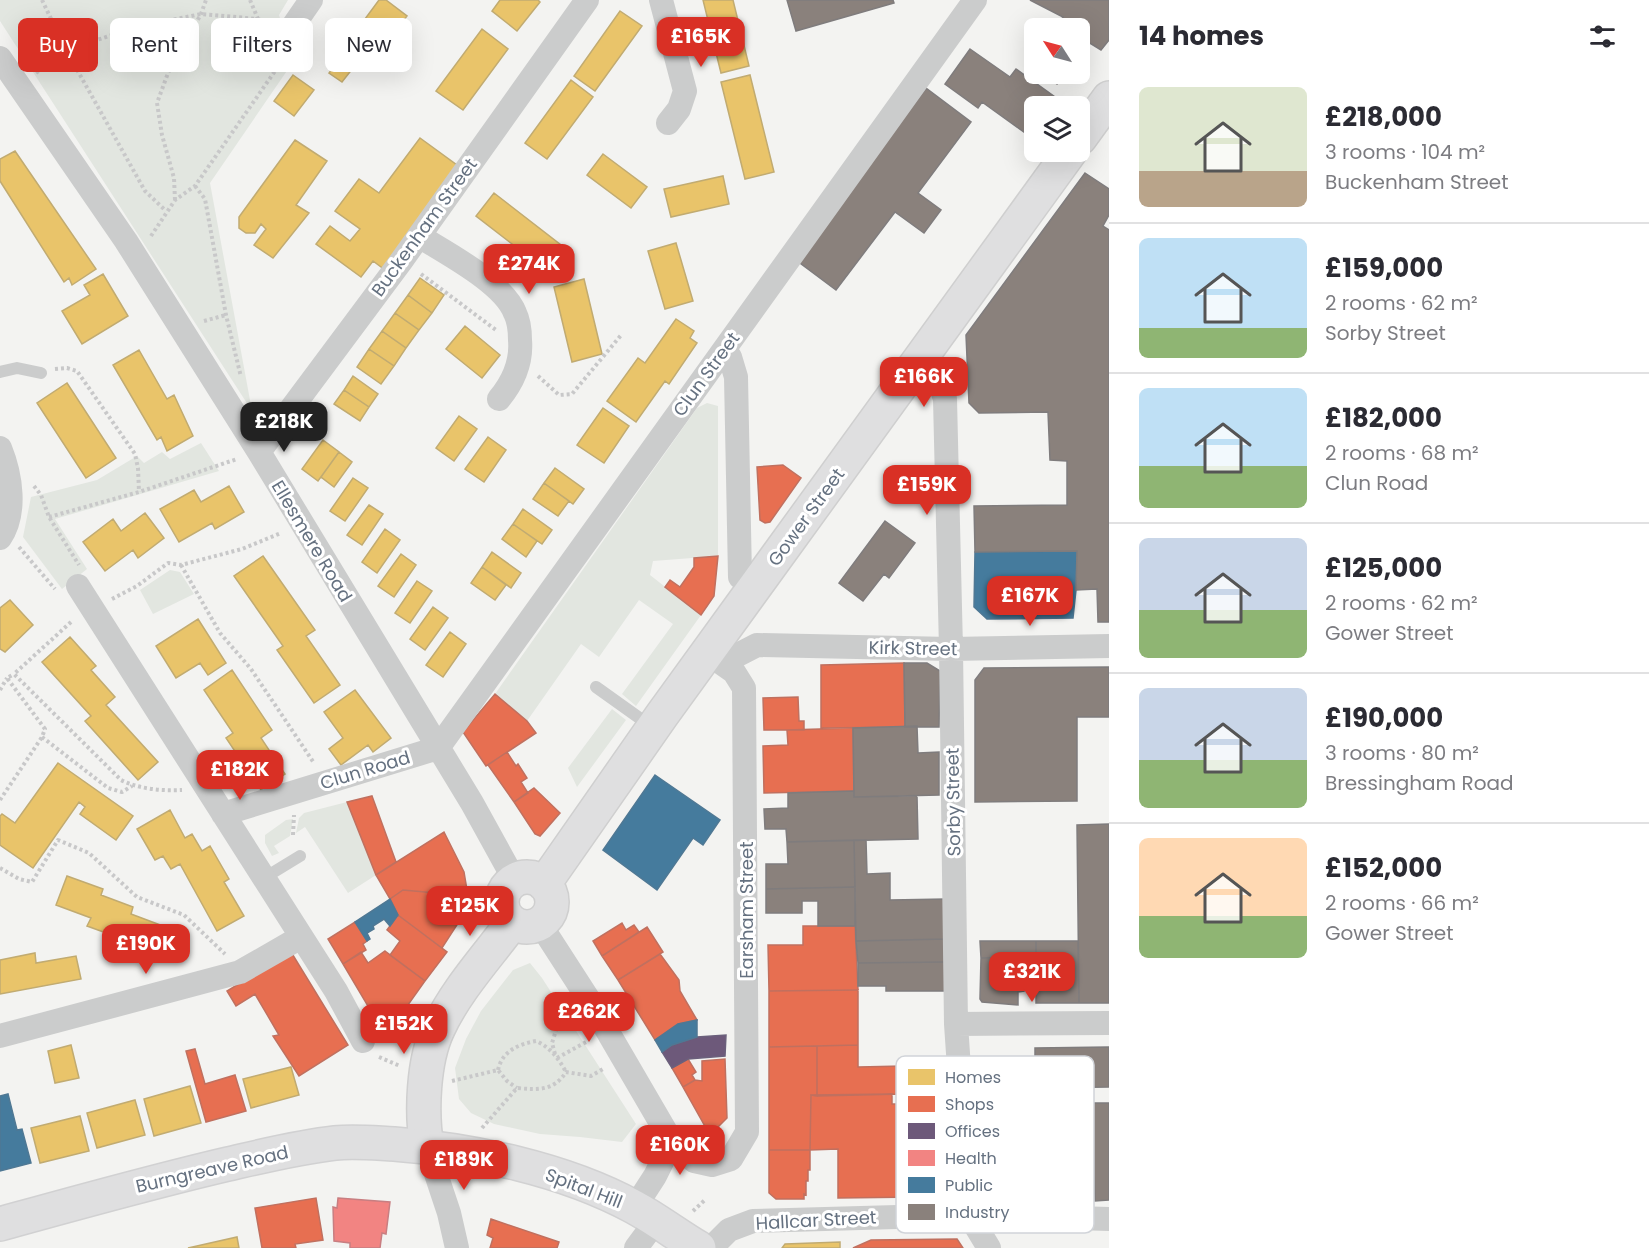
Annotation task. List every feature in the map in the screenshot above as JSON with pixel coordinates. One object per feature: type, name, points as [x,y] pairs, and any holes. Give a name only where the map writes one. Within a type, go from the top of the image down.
[{"type":"main road","points":[[1090,124],[1109,98]]},
{"type":"main road","name":"Gower Street","points":[[529,882],[653,728],[715,658],[754,588],[1063,162]]},
{"type":"main road","points":[[427,1147],[423,1124],[427,1075],[438,1029],[467,982],[526,923],[546,917],[550,909],[549,891],[529,882],[507,887],[502,903],[503,911],[526,923]]},
{"type":"main road","name":"Burngreave Road","points":[[0,1224],[175,1176],[300,1148],[349,1142],[427,1147]]},
{"type":"main road","name":"Spital Hill","points":[[427,1147],[510,1163],[589,1186],[645,1214],[699,1248]]},
{"type":"street","points":[[298,18],[311,0]]},
{"type":"street","name":"Buckenham Street","points":[[259,452],[402,260],[588,0]]},
{"type":"street","points":[[661,0],[685,91],[679,109],[668,123]]},
{"type":"street","name":"Clun Street","points":[[438,748],[975,0]]},
{"type":"street","name":"Ellesmere Road","points":[[0,58],[137,258],[259,452],[438,748],[529,882]]},
{"type":"street","points":[[419,236],[483,277],[505,296],[515,311],[519,328],[520,354],[517,370],[510,385],[499,399]]},
{"type":"street","points":[[724,350],[730,357],[736,377],[740,577],[754,588]]},
{"type":"street","name":"Sorby Street","points":[[920,358],[939,381],[945,399],[958,1056]]},
{"type":"street","points":[[0,448],[9,479],[11,505],[2,534]]},
{"type":"street","points":[[78,586],[336,991],[363,1041]]},
{"type":"street","name":"Kirk Street","points":[[715,658],[757,645],[951,649],[1109,646]]},
{"type":"street","name":"Earsham Street","points":[[672,1142],[694,1161],[712,1166],[731,1159],[747,1132],[744,688],[734,672],[715,658]]},
{"type":"street","name":"Clun Road","points":[[223,814],[438,748]]},
{"type":"street","points":[[526,923],[591,1003],[672,1142]]},
{"type":"street","points":[[0,1036],[240,972],[301,937]]},
{"type":"street","points":[[956,1024],[1109,1023]]},
{"type":"street","name":"Spital Hill","points":[[645,1214],[655,1176],[672,1142]]},
{"type":"street","points":[[427,1147],[449,1213],[457,1248]]},
{"type":"street","points":[[636,1248],[645,1214]]},
{"type":"street","name":"Hallcar Street","points":[[711,1248],[729,1230],[753,1221],[896,1217]]},
{"type":"street","name":"Hallcar Street","points":[[1094,1219],[1109,1219]]},
{"type":"street","name":"Sorby Street","points":[[980,1233],[989,1248]]},
{"type":"lane","points":[[0,372],[17,368],[41,373]]},
{"type":"lane","points":[[596,687],[653,728]]},
{"type":"lane","points":[[264,878],[300,856]]},
{"type":"path","points":[[42,0],[51,18]]},
{"type":"path","points":[[175,200],[174,178],[162,135],[157,103],[168,73],[201,14],[206,0]]},
{"type":"path","points":[[250,0],[258,18]]},
{"type":"path","points":[[98,39],[136,27],[201,14],[247,18]]},
{"type":"path","points":[[18,86],[37,72]]},
{"type":"path","points":[[78,72],[145,191],[166,212]]},
{"type":"path","points":[[137,258],[166,212],[175,200],[195,186],[274,72]]},
{"type":"path","points":[[195,186],[205,199],[226,315],[242,384]]},
{"type":"path","points":[[402,260],[520,354],[560,395],[572,394],[622,334]]},
{"type":"path","points":[[41,373],[68,368],[77,371],[135,454],[139,492]]},
{"type":"path","points":[[49,517],[139,492],[259,452]]},
{"type":"path","points":[[2,534],[62,597],[86,577],[49,517],[35,486],[9,479]]},
{"type":"path","points":[[93,609],[137,586],[168,563],[181,565],[242,549],[268,540],[300,523]]},
{"type":"path","points":[[181,565],[220,633],[251,669],[326,782]]},
{"type":"path","points":[[0,690],[7,678],[71,622]]},
{"type":"path","points":[[14,674],[121,780],[132,786],[166,791],[207,789]]},
{"type":"path","points":[[0,800],[45,729],[7,678]]},
{"type":"path","points":[[42,737],[108,788],[122,792],[132,786]]},
{"type":"path","points":[[0,868],[19,879],[32,882],[58,840],[89,853],[137,897],[184,915],[217,945],[240,972]]},
{"type":"path","points":[[556,1057],[552,1042],[558,1024],[579,1013],[591,1003]]},
{"type":"path","points":[[556,1057],[592,1039]]},
{"type":"path","points":[[363,1041],[379,1056],[404,1068]]},
{"type":"path","points":[[498,1070],[505,1055],[514,1048],[536,1041],[543,1044],[556,1057],[566,1072],[591,1076],[623,1059]]},
{"type":"path","points":[[448,1080],[455,1081],[498,1070]]},
{"type":"path","points":[[498,1070],[517,1088],[540,1090],[554,1086],[566,1072]]},
{"type":"path","points":[[483,1127],[517,1088]]},
{"type":"path","points":[[692,1212],[706,1199]]},
{"type":"shaded area","points":[[0,0],[288,0],[279,15],[280,18],[211,18],[211,72],[286,72],[210,183],[252,411],[33,72],[98,72],[98,18],[18,18],[18,49],[0,21]]},
{"type":"shaded area","points":[[707,403],[718,406],[718,556],[653,561],[650,575],[701,615],[636,706],[622,694],[673,624],[639,600],[599,657],[581,644],[527,721],[495,694],[697,408]]},
{"type":"shaded area","points":[[201,443],[219,471],[55,519],[87,569],[62,589],[23,537],[31,497],[97,480],[137,456],[144,463],[162,452],[170,459]]},
{"type":"shaded area","points":[[170,570],[180,572],[194,594],[153,614],[140,590]]},
{"type":"shaded area","points":[[612,709],[626,720],[577,787],[568,768]]},
{"type":"shaded area","points":[[347,802],[376,875],[348,893],[305,827],[296,833],[299,818],[304,813]]},
{"type":"shaded area","points":[[293,819],[290,836],[274,846],[279,853],[272,856],[265,843],[265,835],[286,820]]},
{"type":"shaded area","points":[[530,963],[636,1124],[622,1142],[540,1134],[494,1124],[471,1113],[459,1099],[455,1068],[466,1039],[481,1011],[513,970]]},
{"type":"building: Homes","points":[[379,0],[386,0],[407,16],[405,18],[366,18]]},
{"type":"building: Homes","points":[[500,0],[538,0],[540,2],[517,31],[492,11]]},
{"type":"building: Homes","points":[[703,0],[733,0],[749,66],[721,73]]},
{"type":"building: Homes","points":[[620,11],[642,26],[595,91],[574,76]]},
{"type":"building: Homes","points":[[482,29],[508,49],[463,110],[436,91]]},
{"type":"building: Homes","points":[[330,72],[350,72],[342,82]]},
{"type":"building: Homes","points":[[293,75],[314,90],[294,116],[274,101]]},
{"type":"building: Homes","points":[[750,75],[774,172],[745,179],[721,82]]},
{"type":"building: Homes","points":[[571,80],[593,97],[547,159],[525,143]]},
{"type":"building: Homes","points":[[420,138],[461,168],[385,270],[373,261],[361,277],[316,244],[330,226],[350,241],[360,229],[335,211],[359,179],[379,193]]},
{"type":"building: Homes","points":[[295,140],[327,161],[296,205],[309,213],[273,258],[254,245],[266,229],[261,224],[255,233],[246,233],[239,228],[239,217]]},
{"type":"building: Homes","points":[[15,151],[96,269],[72,285],[69,278],[64,282],[0,181],[0,159]]},
{"type":"building: Homes","points":[[603,154],[647,187],[631,208],[587,175]]},
{"type":"building: Homes","points":[[723,176],[729,204],[671,217],[664,189]]},
{"type":"building: Homes","points":[[494,193],[570,252],[552,275],[476,216]]},
{"type":"building: Homes","points":[[676,243],[693,301],[665,309],[648,251]]},
{"type":"building: Homes","points":[[103,274],[128,316],[82,344],[62,311],[90,295],[84,285]]},
{"type":"building: Homes","points":[[420,278],[444,295],[432,313],[408,295]]},
{"type":"building: Homes","points":[[584,279],[602,354],[572,362],[554,287]]},
{"type":"building: Homes","points":[[408,295],[432,313],[419,330],[395,313]]},
{"type":"building: Homes","points":[[395,313],[419,330],[406,348],[382,331]]},
{"type":"building: Homes","points":[[676,319],[694,331],[690,338],[697,343],[669,384],[665,381],[636,422],[607,401],[638,358],[645,363]]},
{"type":"building: Homes","points":[[465,326],[500,355],[482,378],[446,349]]},
{"type":"building: Homes","points":[[382,331],[406,348],[394,366],[369,349]]},
{"type":"building: Homes","points":[[369,349],[394,366],[381,384],[357,367]]},
{"type":"building: Homes","points":[[139,350],[167,399],[174,395],[193,436],[167,451],[161,437],[157,440],[113,365]]},
{"type":"building: Homes","points":[[353,376],[378,394],[369,407],[344,390]]},
{"type":"building: Homes","points":[[67,383],[116,458],[86,478],[37,403]]},
{"type":"building: Homes","points":[[344,390],[369,407],[360,421],[334,404]]},
{"type":"building: Homes","points":[[603,408],[629,426],[604,463],[577,445]]},
{"type":"building: Homes","points":[[459,416],[477,429],[454,461],[436,448]]},
{"type":"building: Homes","points":[[488,437],[506,450],[484,482],[465,469]]},
{"type":"building: Homes","points":[[323,440],[339,452],[318,481],[302,469]]},
{"type":"building: Homes","points":[[339,452],[352,462],[334,487],[321,477]]},
{"type":"building: Homes","points":[[555,468],[584,489],[573,504],[544,483]]},
{"type":"building: Homes","points":[[353,478],[368,488],[345,521],[330,511]]},
{"type":"building: Homes","points":[[544,483],[569,501],[558,516],[533,499]]},
{"type":"building: Homes","points":[[229,486],[244,512],[215,529],[212,523],[179,542],[160,509],[194,490],[201,502]]},
{"type":"building: Homes","points":[[369,505],[383,514],[362,545],[347,535]]},
{"type":"building: Homes","points":[[523,509],[552,530],[542,544],[513,524]]},
{"type":"building: Homes","points":[[145,513],[164,538],[138,558],[133,550],[105,571],[83,542],[113,519],[121,531]]},
{"type":"building: Homes","points":[[513,524],[537,541],[526,557],[502,539]]},
{"type":"building: Homes","points":[[385,529],[400,540],[377,573],[362,562]]},
{"type":"building: Homes","points":[[492,552],[521,573],[511,588],[482,567]]},
{"type":"building: Homes","points":[[401,554],[416,565],[394,597],[378,586]]},
{"type":"building: Homes","points":[[263,556],[315,630],[306,636],[340,685],[314,703],[277,650],[283,646],[234,576]]},
{"type":"building: Homes","points":[[482,567],[506,585],[495,600],[471,583]]},
{"type":"building: Homes","points":[[417,581],[432,591],[410,623],[395,613]]},
{"type":"building: Homes","points":[[10,600],[33,625],[5,652],[0,649],[0,608]]},
{"type":"building: Homes","points":[[433,607],[448,618],[425,650],[410,639]]},
{"type":"building: Homes","points":[[198,619],[226,663],[208,675],[200,663],[176,678],[156,646]]},
{"type":"building: Homes","points":[[450,632],[466,644],[443,677],[426,665]]},
{"type":"building: Homes","points":[[70,637],[96,666],[91,670],[115,697],[106,705],[158,762],[138,780],[85,721],[91,716],[42,662]]},
{"type":"building: Homes","points":[[232,670],[272,730],[261,738],[285,774],[261,790],[226,738],[233,733],[204,690]]},
{"type":"building: Homes","points":[[355,690],[391,738],[373,752],[368,745],[341,765],[329,749],[343,738],[324,712]]},
{"type":"building: Homes","points":[[58,763],[133,816],[116,840],[80,814],[85,807],[79,802],[33,868],[0,845],[0,816],[2,814],[15,823]]},
{"type":"building: Homes","points":[[170,810],[185,838],[192,834],[202,851],[210,846],[229,879],[224,882],[244,916],[217,931],[180,864],[171,869],[163,856],[155,860],[137,829]]},
{"type":"building: Homes","points":[[67,876],[103,889],[101,895],[133,907],[131,914],[187,935],[178,959],[87,926],[91,918],[56,905]]},
{"type":"building: Homes","points":[[35,953],[36,963],[76,956],[81,979],[0,994],[0,960]]},
{"type":"building: Homes","points":[[71,1045],[79,1078],[55,1083],[48,1051]]},
{"type":"building: Homes","points":[[291,1067],[299,1095],[251,1108],[243,1079]]},
{"type":"building: Homes","points":[[190,1086],[201,1123],[154,1136],[144,1099]]},
{"type":"building: Homes","points":[[135,1100],[145,1135],[97,1148],[87,1113]]},
{"type":"building: Homes","points":[[80,1116],[89,1151],[40,1163],[31,1128]]},
{"type":"building: Homes","points":[[237,1237],[239,1248],[188,1248]]},
{"type":"building: Homes","points":[[840,1242],[840,1248],[782,1248],[785,1244]]},
{"type":"building: Shops","points":[[783,465],[801,478],[770,522],[765,523],[760,520],[757,467]]},
{"type":"building: Shops","points":[[718,556],[714,596],[701,615],[665,587],[670,580],[680,587],[694,567],[694,558]]},
{"type":"building: Shops","points":[[904,663],[905,727],[821,728],[821,665]]},
{"type":"building: Shops","points":[[495,694],[527,721],[536,733],[486,766],[463,732]]},
{"type":"building: Shops","points":[[798,697],[799,721],[804,721],[804,730],[764,730],[763,698]]},
{"type":"building: Shops","points":[[853,728],[854,791],[764,793],[763,746],[788,745],[787,730]]},
{"type":"building: Shops","points":[[507,752],[527,778],[521,782],[528,793],[514,802],[488,765]]},
{"type":"building: Shops","points":[[534,788],[560,813],[540,836],[535,834],[514,802]]},
{"type":"building: Shops","points":[[372,796],[396,862],[376,875],[347,802]]},
{"type":"building: Shops","points":[[444,832],[464,872],[468,896],[403,890],[390,899],[376,875]]},
{"type":"building: Shops","points":[[403,890],[468,896],[464,914],[442,948],[398,915],[390,899]]},
{"type":"building: Shops","points":[[398,915],[447,952],[425,981],[390,955],[400,941],[387,930]]},
{"type":"building: Shops","points":[[355,922],[367,941],[363,944],[366,950],[343,964],[328,939]]},
{"type":"building: Shops","points":[[622,923],[626,930],[634,925],[639,932],[602,956],[593,941]]},
{"type":"building: Shops","points":[[803,926],[855,926],[858,990],[769,991],[768,945],[803,945]]},
{"type":"building: Shops","points":[[647,927],[663,952],[618,980],[602,956]]},
{"type":"building: Shops","points":[[385,951],[425,981],[393,1026],[378,1023],[343,964],[361,952],[368,963]]},
{"type":"building: Shops","points":[[291,952],[348,1045],[299,1076],[273,1036],[279,1035],[255,994],[236,1006],[227,991]]},
{"type":"building: Shops","points":[[660,954],[679,980],[680,991],[697,1020],[678,1024],[655,1040],[618,980]]},
{"type":"building: Shops","points":[[858,990],[858,1045],[769,1047],[769,991]]},
{"type":"building: Shops","points":[[858,1045],[858,1067],[896,1066],[896,1094],[817,1096],[817,1046]]},
{"type":"building: Shops","points":[[817,1046],[817,1096],[811,1095],[810,1150],[769,1150],[769,1047]]},
{"type":"building: Shops","points":[[195,1049],[205,1084],[235,1075],[246,1111],[206,1122],[186,1051]]},
{"type":"building: Shops","points":[[688,1059],[696,1072],[692,1075],[695,1080],[683,1087],[672,1068]]},
{"type":"building: Shops","points":[[725,1059],[727,1118],[716,1129],[706,1128],[683,1087],[695,1080],[702,1081],[702,1061]]},
{"type":"building: Shops","points":[[892,1094],[892,1104],[896,1104],[896,1197],[838,1198],[838,1149],[810,1150],[811,1095]]},
{"type":"building: Shops","points":[[769,1150],[810,1150],[810,1170],[808,1170],[804,1199],[776,1199],[769,1193]]},
{"type":"building: Shops","points":[[316,1198],[323,1240],[295,1244],[296,1248],[262,1248],[255,1208]]},
{"type":"building: Shops","points":[[491,1219],[559,1242],[557,1248],[490,1248],[493,1238],[487,1235]]},
{"type":"building: Shops","points":[[957,1239],[963,1248],[853,1248],[871,1240]]},
{"type":"building: Offices","points":[[726,1035],[725,1056],[688,1059],[672,1068],[662,1052],[672,1045],[697,1037]]},
{"type":"building: Health","points":[[338,1198],[390,1202],[386,1234],[382,1233],[380,1248],[350,1248],[350,1243],[334,1241],[333,1207],[337,1208]]},
{"type":"building: Public","points":[[1077,551],[1073,618],[987,619],[974,607],[975,552]]},
{"type":"building: Public","points":[[655,775],[720,820],[703,845],[693,838],[657,890],[603,850]]},
{"type":"building: Public","points":[[390,899],[398,915],[390,926],[384,919],[373,926],[374,929],[367,933],[370,939],[367,941],[355,922]]},
{"type":"building: Public","points":[[697,1020],[697,1037],[672,1045],[662,1052],[655,1040],[678,1024]]},
{"type":"building: Public","points":[[8,1094],[17,1130],[22,1129],[31,1163],[0,1171],[0,1096]]},
{"type":"building: Industry","points":[[787,0],[893,0],[894,3],[796,31]]},
{"type":"building: Industry","points":[[1030,0],[1109,0],[1109,40],[1101,50],[1090,43],[1090,18],[1063,17]]},
{"type":"building: Industry","points":[[970,49],[1010,77],[1016,69],[1024,75],[1024,84],[1037,84],[1054,96],[1024,96],[1024,132],[982,102],[978,108],[945,84]]},
{"type":"building: Industry","points":[[926,88],[971,122],[918,193],[941,210],[924,233],[895,212],[836,290],[796,260]]},
{"type":"building: Industry","points":[[1085,173],[1109,189],[1109,215],[1103,226],[1109,230],[1109,622],[1098,622],[1097,589],[1076,590],[1077,551],[975,552],[974,506],[1067,505],[1067,461],[1050,460],[1048,412],[979,413],[969,403],[966,335]]},
{"type":"building: Industry","points":[[885,521],[915,543],[889,578],[884,574],[863,601],[839,583]]},
{"type":"building: Industry","points":[[904,663],[927,663],[940,671],[939,727],[905,727]]},
{"type":"building: Industry","points":[[1109,667],[1109,717],[1077,717],[1077,801],[975,802],[975,680],[984,668]]},
{"type":"building: Industry","points":[[917,726],[918,753],[939,752],[939,795],[854,797],[853,728]]},
{"type":"building: Industry","points":[[854,791],[854,797],[917,796],[918,839],[787,842],[786,829],[765,829],[764,809],[788,808],[788,793]]},
{"type":"building: Industry","points":[[1109,824],[1109,1003],[1079,1003],[1077,825]]},
{"type":"building: Industry","points":[[854,840],[866,840],[867,874],[890,873],[890,900],[946,899],[946,939],[856,941]]},
{"type":"building: Industry","points":[[854,840],[855,887],[766,889],[766,864],[788,864],[787,842]]},
{"type":"building: Industry","points":[[855,887],[855,926],[818,926],[818,901],[802,901],[802,913],[766,913],[766,889]]},
{"type":"building: Industry","points":[[946,939],[946,962],[858,963],[856,941]]},
{"type":"building: Industry","points":[[980,941],[1036,941],[1036,967],[1010,967],[1010,957],[981,958]]},
{"type":"building: Industry","points":[[1036,941],[1078,941],[1079,1003],[1036,1003]]},
{"type":"building: Industry","points":[[1010,957],[1009,978],[1025,978],[1024,991],[1018,992],[1018,1005],[982,1002],[980,999],[981,958]]},
{"type":"building: Industry","points":[[946,962],[945,991],[886,991],[886,986],[858,986],[858,963]]},
{"type":"building: Industry","points":[[1109,1047],[1109,1087],[1094,1087],[1094,1056],[1035,1056],[1035,1048]]},
{"type":"building: Industry","points":[[1094,1103],[1109,1103],[1109,1200],[1095,1201]]}]
